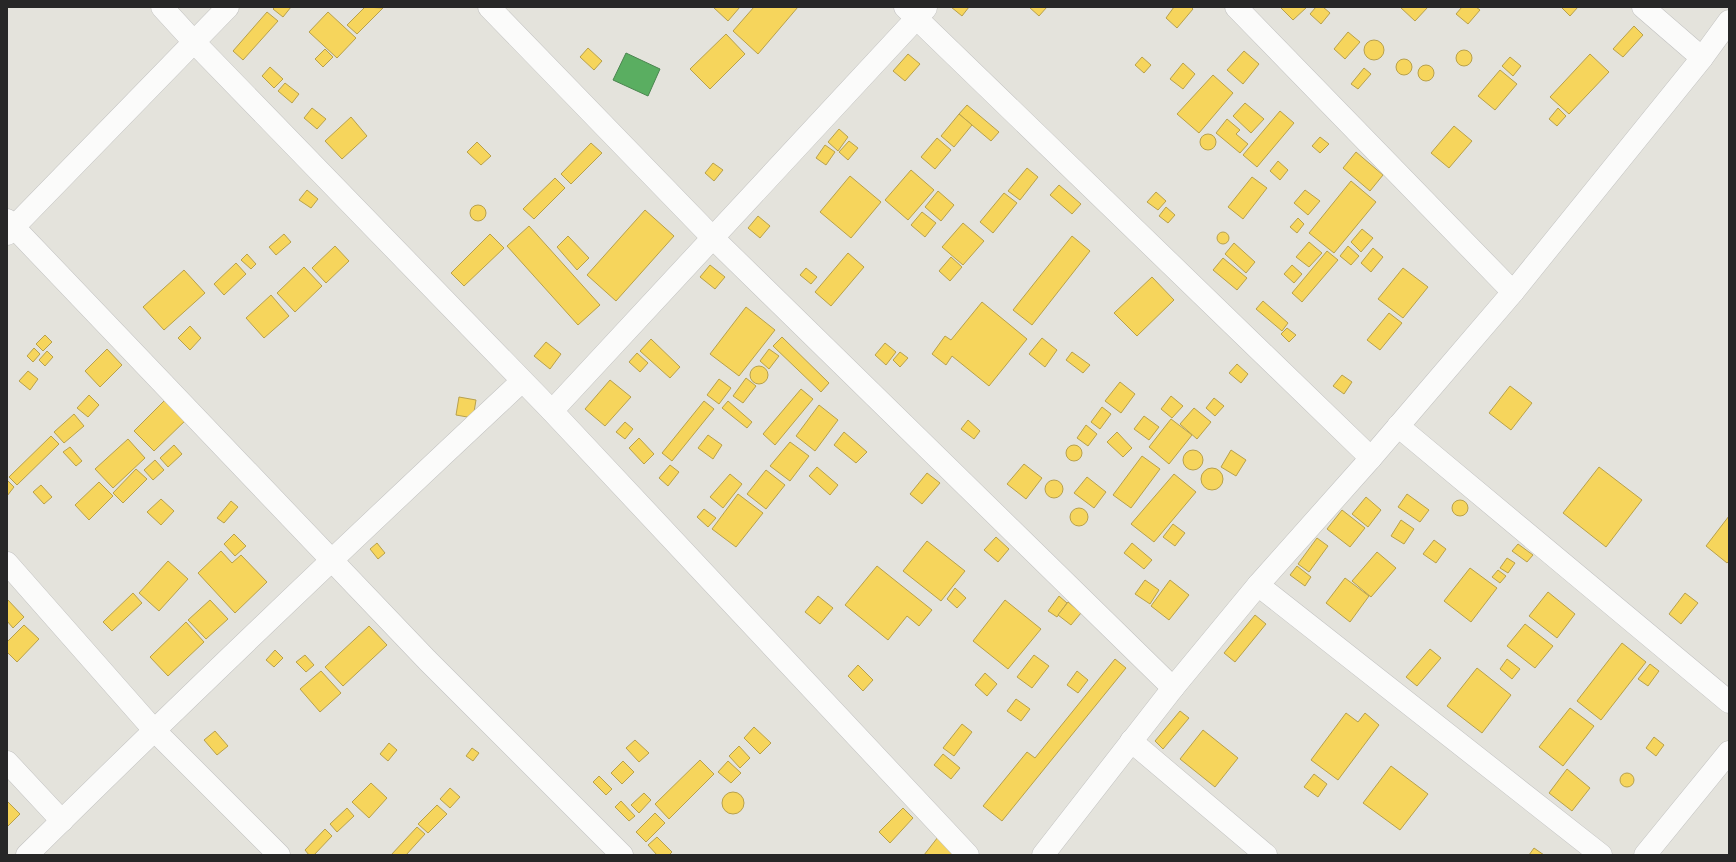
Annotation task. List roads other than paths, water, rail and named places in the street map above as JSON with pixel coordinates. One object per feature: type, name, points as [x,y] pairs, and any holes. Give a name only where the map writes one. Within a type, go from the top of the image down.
[{"type":"street","points":[[162,7],[194,42],[522,381],[552,410],[968,855]]},
{"type":"street","points":[[228,7],[9,227],[427,660],[622,855]]},
{"type":"street","points":[[489,7],[712,237],[1173,688]]},
{"type":"street","points":[[1236,7],[1513,292]]},
{"type":"street","points":[[1643,7],[1702,58]]},
{"type":"street","points":[[552,410],[712,237],[916,11],[1371,458]]},
{"type":"street","points":[[1042,855],[1173,688],[1258,585],[1371,458],[1513,292],[1702,58],[1729,21]]},
{"type":"street","points":[[27,855],[331,559],[522,381]]},
{"type":"street","points":[[1398,426],[1729,702]]},
{"type":"street","points":[[7,563],[154,730],[279,855]]},
{"type":"street","points":[[1258,585],[1601,855]]},
{"type":"street","points":[[1131,741],[1266,855]]},
{"type":"street","points":[[1645,855],[1729,752]]},
{"type":"street","points":[[7,762],[62,821]]}]
